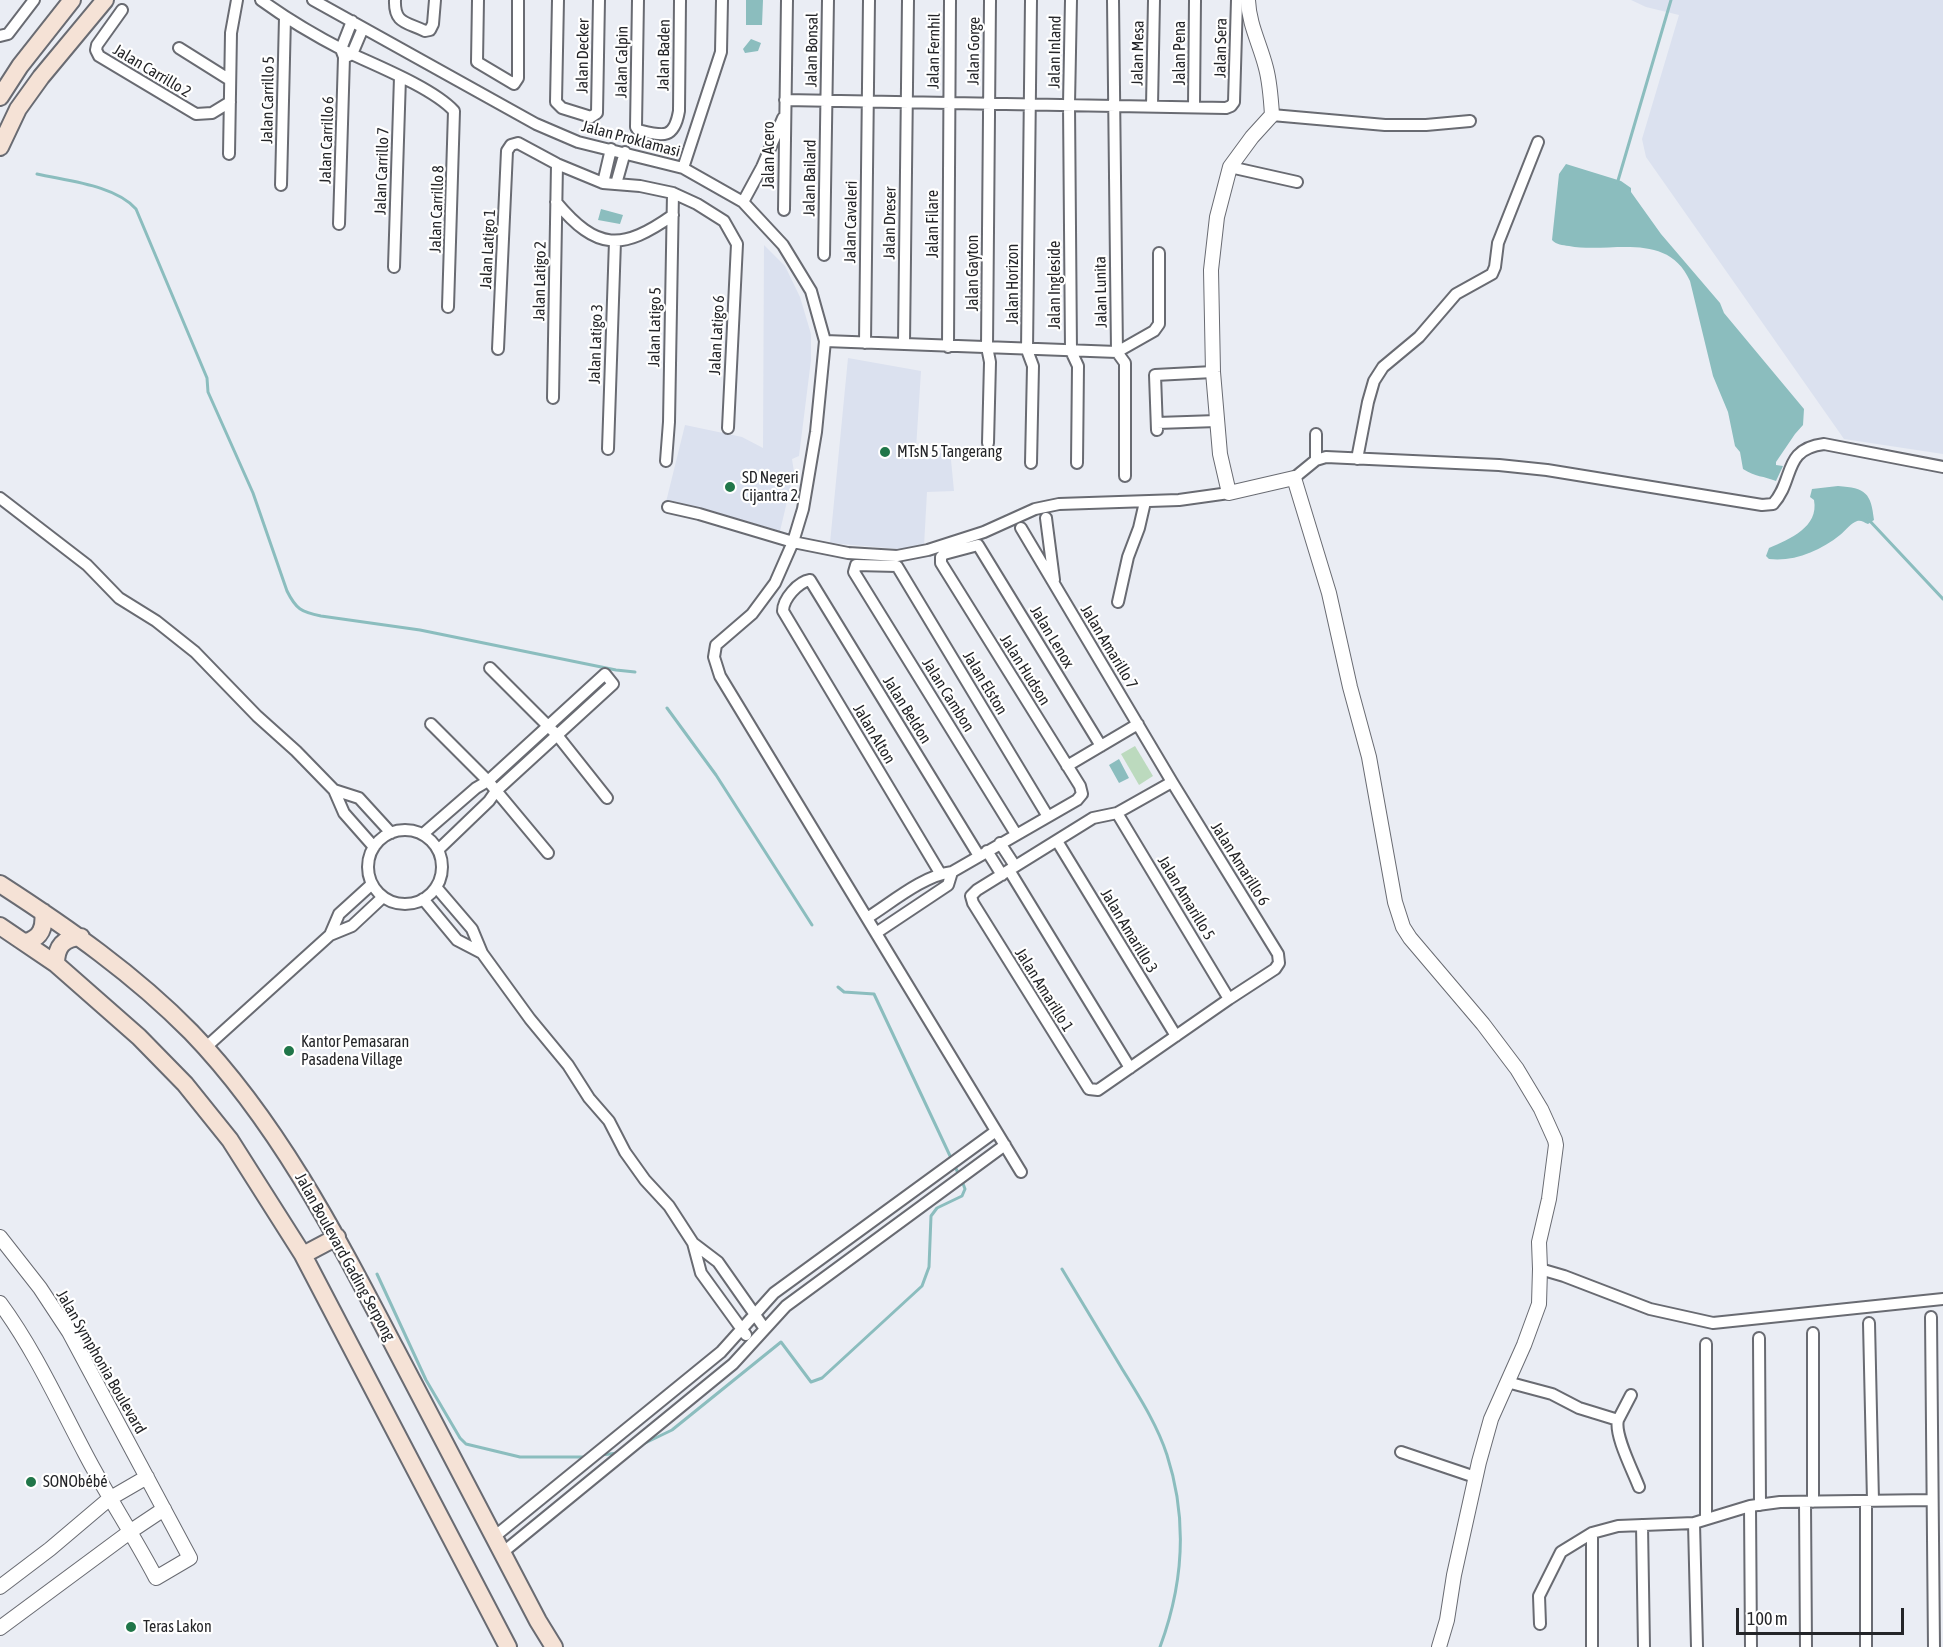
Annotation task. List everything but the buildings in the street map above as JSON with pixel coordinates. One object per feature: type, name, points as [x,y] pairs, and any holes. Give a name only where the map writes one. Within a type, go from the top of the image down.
[{"type":"main road","points":[[0,97],[20,66],[72,0]]},
{"type":"main road","points":[[2,138],[18,109],[41,77],[105,0]]},
{"type":"main road","name":"Jalan Boulevard Gading Serpong","points":[[0,884],[81,937],[138,983],[205,1048],[246,1098],[289,1158],[337,1237],[502,1553],[554,1647]]},
{"type":"main road","points":[[26,942],[40,935],[43,928],[43,912]]},
{"type":"main road","points":[[0,926],[56,964],[139,1037],[185,1084],[230,1140],[303,1255],[508,1647]]},
{"type":"main road","points":[[56,964],[56,954],[64,940],[81,937]]},
{"type":"main road","points":[[303,1255],[337,1237]]},
{"type":"street","points":[[0,36],[8,34],[34,0]]},
{"type":"street","points":[[229,154],[231,33],[237,0]]},
{"type":"street","points":[[261,0],[346,54],[400,77]]},
{"type":"street","name":"Jalan Proklamasi","points":[[313,0],[536,124],[578,142],[683,168],[743,202],[783,245],[811,291],[825,341],[816,432],[803,508],[793,542],[775,583],[752,614],[716,645],[714,657],[720,676],[1021,1172]]},
{"type":"street","points":[[395,3],[395,13],[401,20],[425,31],[430,30],[433,24],[435,0]]},
{"type":"street","points":[[477,0],[476,58],[478,63],[514,84],[518,78],[518,0]]},
{"type":"street","name":"Jalan Decker","points":[[558,0],[556,99],[559,107],[591,117],[597,113],[599,0]]},
{"type":"street","name":"Jalan Calpin","points":[[638,0],[637,129],[659,135],[670,132],[676,125],[678,111]]},
{"type":"street","name":"Jalan Baden","points":[[678,111],[680,0]]},
{"type":"street","points":[[683,168],[721,52],[722,0]]},
{"type":"street","name":"Jalan Acero","points":[[784,210],[787,0]]},
{"type":"street","name":"Jalan Bonsal","points":[[826,100],[828,0]]},
{"type":"street","name":"Jalan Cavaleri","points":[[865,343],[869,0]]},
{"type":"street","name":"Jalan Dreser","points":[[904,344],[908,0]]},
{"type":"street","name":"Jalan Fernhil","points":[[949,102],[950,0]]},
{"type":"street","name":"Jalan Gorge","points":[[989,103],[990,0]]},
{"type":"street","name":"Jalan Horizon","points":[[1030,0],[1028,350],[1033,366],[1031,464]]},
{"type":"street","name":"Jalan Inland","points":[[1070,104],[1071,0]]},
{"type":"street","name":"Jalan Lunita","points":[[1113,0],[1117,352],[1125,363],[1125,476]]},
{"type":"street","name":"Jalan Mesa","points":[[1152,106],[1154,0]]},
{"type":"street","name":"Jalan Pena","points":[[1194,106],[1195,0]]},
{"type":"street","name":"Jalan Sera","points":[[1194,106],[1226,108],[1234,102],[1237,0]]},
{"type":"street","points":[[1229,493],[1220,454],[1213,372],[1211,270],[1216,217],[1230,167],[1272,115],[1266,67],[1251,30],[1248,0]]},
{"type":"street","name":"Jalan Carrillo 2","points":[[122,10],[97,45],[96,50],[99,56],[190,111],[205,114],[230,102]]},
{"type":"street","name":"Jalan Carrillo 5","points":[[281,185],[285,17]]},
{"type":"street","points":[[346,54],[352,21]]},
{"type":"street","points":[[346,54],[363,28]]},
{"type":"street","points":[[179,48],[230,80]]},
{"type":"street","name":"Jalan Carrillo 6","points":[[339,224],[346,54]]},
{"type":"street","name":"Jalan Carrillo 8","points":[[400,77],[448,104],[454,111],[448,307]]},
{"type":"street","name":"Jalan Carrillo 7","points":[[394,267],[400,77]]},
{"type":"street","points":[[785,100],[1194,106]]},
{"type":"street","name":"Jalan Bailard","points":[[824,255],[826,100]]},
{"type":"street","name":"Jalan Filare","points":[[948,346],[949,102]]},
{"type":"street","name":"Jalan Gayton","points":[[988,443],[989,103]]},
{"type":"street","name":"Jalan Ingleside","points":[[1070,104],[1071,351],[1078,366],[1077,463]]},
{"type":"street","points":[[743,202],[762,167],[785,113]]},
{"type":"street","points":[[1272,115],[1385,125],[1426,125],[1470,121]]},
{"type":"street","points":[[1357,459],[1368,402],[1374,381],[1383,367],[1419,338],[1456,294],[1492,274],[1498,243],[1538,142]]},
{"type":"street","name":"Jalan Latigo 1","points":[[498,349],[507,151],[511,145],[518,143],[557,164]]},
{"type":"street","points":[[603,183],[611,149]]},
{"type":"street","points":[[616,184],[625,152]]},
{"type":"street","points":[[557,164],[603,183],[640,186],[673,193]]},
{"type":"street","name":"Jalan Latigo 2","points":[[553,399],[557,164]]},
{"type":"street","points":[[1230,167],[1297,182]]},
{"type":"street","name":"Jalan Latigo 5","points":[[666,461],[669,422],[673,193]]},
{"type":"street","name":"Jalan Latigo 6","points":[[673,193],[697,204],[724,221],[737,244],[728,428]]},
{"type":"street","points":[[556,202],[572,221],[593,236],[615,241],[635,238],[673,215]]},
{"type":"street","name":"Jalan Latigo 3","points":[[608,449],[615,241]]},
{"type":"street","points":[[825,341],[1117,352],[1154,331],[1159,324],[1159,253]]},
{"type":"street","points":[[1213,372],[1155,375],[1157,426],[1217,421]]},
{"type":"street","points":[[1316,460],[1317,434]]},
{"type":"street","points":[[668,507],[793,542],[848,553],[897,556],[928,550],[984,532],[1035,509],[1059,504],[1179,500],[1229,493],[1294,478],[1316,460],[1326,457],[1499,465],[1546,470],[1762,505],[1773,504],[1780,496],[1793,460],[1811,445],[1824,444],[1943,467]]},
{"type":"street","points":[[1294,478],[1329,593],[1350,687],[1369,757],[1391,884],[1403,927],[1517,1069],[1541,1109],[1555,1140],[1549,1199],[1539,1242],[1539,1304],[1524,1345],[1491,1419],[1475,1477],[1447,1620],[1439,1647]]},
{"type":"street","points":[[0,498],[87,565],[119,598],[156,621],[195,652],[256,716],[296,751],[334,790],[344,813],[374,847]]},
{"type":"street","points":[[1118,602],[1128,556],[1139,528],[1145,502]]},
{"type":"street","name":"Jalan Amarillo 7","points":[[1046,518],[1055,586]]},
{"type":"street","name":"Jalan Amarillo 7","points":[[1021,528],[1172,782]]},
{"type":"street","name":"Jalan Lenox","points":[[941,563],[941,557],[944,554],[978,545],[1101,746]]},
{"type":"street","name":"Jalan Hudson","points":[[941,563],[1080,786],[1082,794],[1077,800],[1047,815]]},
{"type":"street","name":"Jalan Cambon","points":[[897,566],[859,564],[856,565],[854,572],[1016,834]]},
{"type":"street","name":"Jalan Elston","points":[[897,566],[1047,815]]},
{"type":"street","name":"Jalan Beldon","points":[[783,611],[784,602],[803,581],[810,580],[983,853],[1009,870]]},
{"type":"street","name":"Jalan Alton","points":[[783,611],[946,872]]},
{"type":"street","points":[[490,668],[557,735],[608,798]]},
{"type":"street","points":[[423,834],[476,788],[488,781],[605,674],[613,684],[496,791],[489,801],[438,850]]},
{"type":"street","points":[[431,724],[488,781],[548,853]]},
{"type":"street","points":[[1067,766],[1138,724]]},
{"type":"street","points":[[1009,870],[1093,818],[1117,813],[1172,782]]},
{"type":"street","name":"Jalan Amarillo 6","points":[[1172,782],[1278,954],[1279,963],[1275,969],[1229,999]]},
{"type":"street","points":[[334,790],[359,798],[390,833]]},
{"type":"street","name":"Jalan Amarillo 5","points":[[1117,813],[1229,999]]},
{"type":"street","points":[[867,918],[1047,815]]},
{"type":"street","points":[[401,830],[423,834],[438,850],[441,872],[436,886],[423,899],[403,904],[383,897],[372,884],[368,874],[368,862],[374,847],[381,838],[390,833],[401,830]]},
{"type":"street","name":"Jalan Amarillo 3","points":[[1057,841],[1176,1036]]},
{"type":"street","points":[[1000,843],[1009,870],[1130,1068],[1229,999]]},
{"type":"street","name":"Jalan Amarillo 1","points":[[1009,870],[973,893],[971,899],[973,903],[1086,1086],[1098,1090],[1130,1068]]},
{"type":"street","points":[[876,933],[948,885],[946,872]]},
{"type":"street","points":[[330,935],[339,914],[372,884]]},
{"type":"street","points":[[436,886],[472,928],[482,953],[530,1019],[568,1065],[589,1098],[609,1121],[638,1171],[669,1206],[693,1243],[701,1274],[752,1343]]},
{"type":"street","points":[[205,1048],[330,935],[352,926],[383,897]]},
{"type":"street","points":[[423,899],[457,940],[482,953]]},
{"type":"street","points":[[494,1537],[721,1352],[774,1293],[996,1131]]},
{"type":"street","points":[[502,1553],[733,1364],[786,1306],[1005,1145]]},
{"type":"street","name":"Jalan Symphonia Boulevard","points":[[0,1237],[40,1288],[69,1332],[190,1558],[156,1578],[130,1531]]},
{"type":"street","points":[[693,1243],[718,1262],[765,1329]]},
{"type":"street","points":[[1540,1269],[1650,1309],[1713,1323],[1915,1304],[1943,1299]]},
{"type":"street","points":[[0,1303],[27,1345],[109,1499],[130,1531]]},
{"type":"street","points":[[1931,1317],[1934,1647]]},
{"type":"street","points":[[1866,1647],[1869,1323]]},
{"type":"street","points":[[1806,1647],[1813,1333]]},
{"type":"street","points":[[1751,1647],[1760,1338]]},
{"type":"street","points":[[1706,1344],[1706,1520]]},
{"type":"street","points":[[1507,1382],[1552,1394],[1579,1408],[1618,1420]]},
{"type":"street","points":[[1631,1395],[1617,1426],[1639,1487]]},
{"type":"street","points":[[1401,1452],[1475,1477]]},
{"type":"street","points":[[0,1587],[50,1549],[109,1499],[147,1477]]},
{"type":"street","points":[[1540,1624],[1539,1596],[1561,1552],[1592,1533],[1618,1526],[1694,1523],[1755,1506],[1809,1502],[1932,1500]]},
{"type":"street","points":[[0,1628],[130,1531],[164,1509]]},
{"type":"street","points":[[1694,1523],[1697,1647]]},
{"type":"street","points":[[1642,1525],[1644,1647]]},
{"type":"street","points":[[1592,1533],[1592,1647]]},
{"type":"shaded area","points":[[1631,0],[1943,0],[1943,454],[1844,439],[1646,157],[1642,139],[1679,15],[1646,7]]},
{"type":"shaded area","points":[[764,245],[785,266],[800,297],[811,334],[811,360],[799,456],[792,459],[794,472],[780,531],[666,502],[685,425],[742,437],[763,448]]},
{"type":"shaded area","name":"MTsN 5 Tangerang","points":[[848,358],[921,371],[916,449],[947,454],[951,460],[954,491],[927,492],[924,546],[899,549],[830,543]]},
{"type":"green space","points":[[1135,746],[1153,776],[1139,785],[1121,754]]},
{"type":"water","points":[[746,0],[763,0],[762,25],[746,25]]},
{"type":"water","points":[[751,39],[761,43],[758,51],[745,53],[743,49]]},
{"type":"water","points":[[1566,164],[1621,181],[1631,188],[1631,192],[1661,234],[1720,303],[1724,313],[1804,409],[1803,425],[1776,462],[1776,465],[1783,466],[1776,481],[1743,469],[1740,452],[1735,446],[1728,412],[1713,376],[1690,281],[1680,265],[1667,255],[1652,250],[1636,247],[1585,248],[1560,244],[1552,240],[1559,174]]},
{"type":"water","points":[[601,209],[623,215],[620,224],[598,220]]},
{"type":"water","points":[[1838,486],[1855,488],[1865,494],[1869,498],[1874,520],[1868,524],[1855,522],[1832,541],[1806,554],[1788,559],[1769,559],[1766,556],[1769,548],[1794,536],[1812,518],[1814,500],[1810,497],[1812,489]]},
{"type":"water","points":[[1119,759],[1129,778],[1119,783],[1109,765]]},
{"type":"waterway","points":[[1617,184],[1671,0]]},
{"type":"waterway","points":[[37,174],[103,189],[116,194],[136,209],[207,378],[208,392],[253,493],[287,591],[300,609],[321,616],[420,630],[635,672]]},
{"type":"waterway","points":[[1868,519],[1943,599]]},
{"type":"waterway","points":[[667,708],[716,775],[812,925]]},
{"type":"waterway","points":[[838,987],[844,992],[874,994],[959,1175]]},
{"type":"waterway","points":[[641,1445],[672,1430],[781,1342],[811,1382],[822,1378],[922,1286],[929,1267],[931,1216],[937,1208],[962,1196],[965,1189],[962,1181]]},
{"type":"waterway","points":[[1062,1269],[1153,1421],[1163,1443],[1174,1479],[1180,1528],[1180,1552],[1174,1600],[1160,1647]]},
{"type":"waterway","points":[[377,1274],[426,1380],[460,1438],[466,1444],[520,1457],[588,1457]]},
{"type":"waterway","points":[[601,1455],[618,1453]]},
{"type":"place","name":"MTsN 5 Tangerang","points":[[885,452]]},
{"type":"place","name":"SD Negeri Cijantra 2","points":[[730,487]]},
{"type":"place","name":"Kantor Pemasaran Pasadena Village","points":[[289,1051]]},
{"type":"place","name":"SONObébé","points":[[31,1482]]},
{"type":"place","name":"Teras Lakon","points":[[131,1627]]}]
